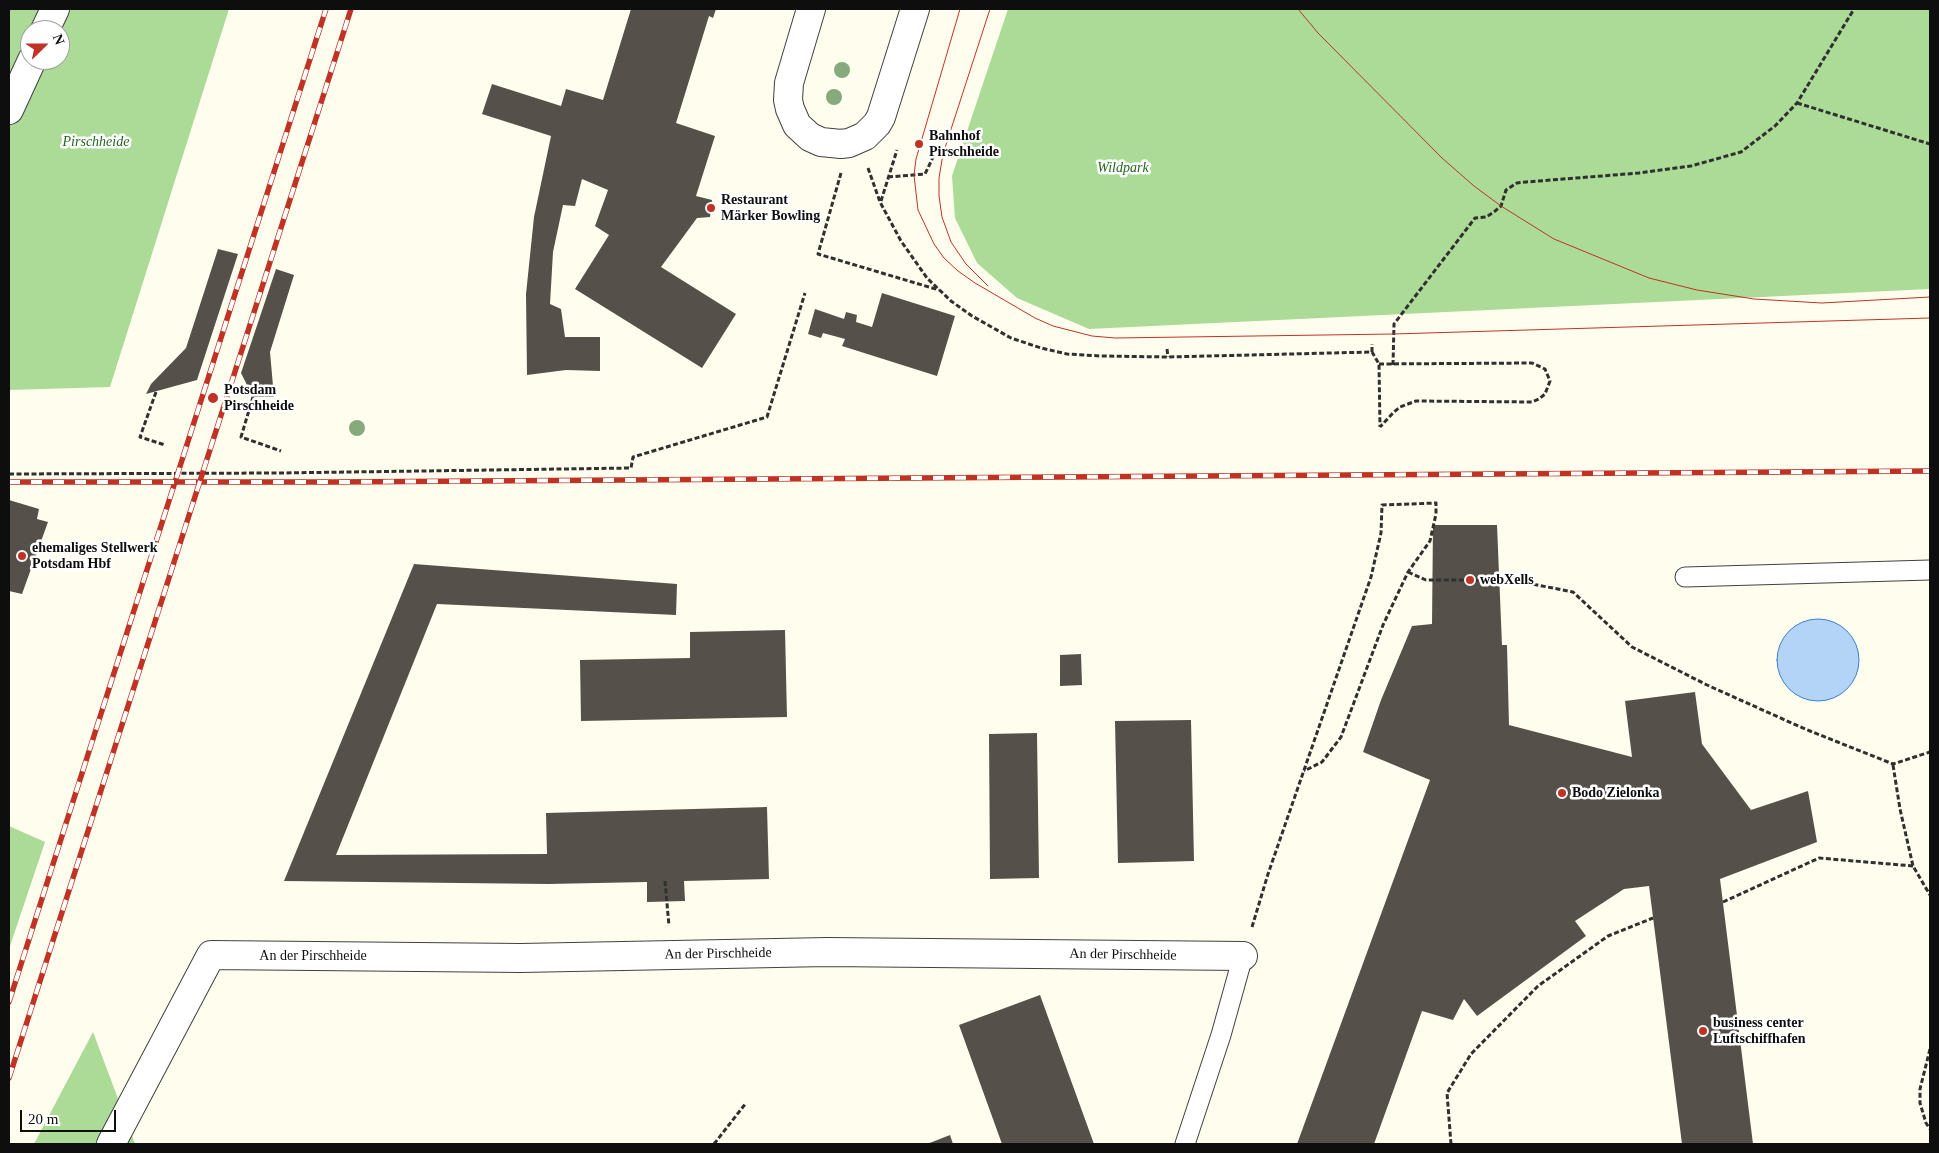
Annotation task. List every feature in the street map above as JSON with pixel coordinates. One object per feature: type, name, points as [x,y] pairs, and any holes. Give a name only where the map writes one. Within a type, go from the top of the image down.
[{"type":"street","points":[[811,9],[789,83],[788,100],[797,125],[810,137],[832,144],[853,142],[871,131],[881,117],[915,9]]},
{"type":"street","points":[[9,110],[27,70]]},
{"type":"street","name":"An der Pirschheide","points":[[110,1144],[211,956],[521,958],[827,952],[1243,956]]},
{"type":"lane","points":[[1685,577],[1930,570]]},
{"type":"lane","points":[[1186,1144],[1221,1035],[1243,956]]},
{"type":"path","points":[[1393,364],[1394,324],[1475,218],[1486,216],[1501,206],[1506,190],[1517,183],[1639,173],[1691,166],[1740,152],[1775,126],[1797,104],[1854,9]]},
{"type":"path","points":[[1797,104],[1930,144]]},
{"type":"path","points":[[853,142],[818,254],[940,290]]},
{"type":"path","points":[[853,142],[880,202],[901,241],[927,278],[951,301],[986,325],[1011,338],[1067,354],[1101,356],[1168,357],[1372,352]]},
{"type":"path","points":[[888,177],[926,174],[938,147]]},
{"type":"path","points":[[9,474],[280,473],[631,468],[634,457],[767,417],[806,293]]},
{"type":"path","points":[[1372,344],[1372,352],[1379,364],[1380,427],[1400,407],[1416,401],[1532,402],[1545,394],[1550,381],[1545,369],[1532,363],[1379,364]]},
{"type":"path","points":[[1167,349],[1168,357]]},
{"type":"path","points":[[156,392],[140,437],[165,445]]},
{"type":"path","points":[[253,397],[241,437],[281,451]]},
{"type":"path","points":[[1243,956],[1268,874],[1371,577],[1381,533],[1382,505],[1436,503],[1436,514],[1430,541],[1408,572],[1383,625],[1341,737],[1322,762],[1304,771]]},
{"type":"path","points":[[1408,572],[1426,580],[1512,580],[1572,592],[1632,647],[1707,685],[1805,729],[1893,764],[1930,752]]},
{"type":"path","points":[[1893,764],[1900,809],[1913,866],[1930,894]]},
{"type":"path","points":[[1723,902],[1819,858],[1913,866]]},
{"type":"path","points":[[665,881],[669,920]]},
{"type":"path","points":[[1451,1144],[1447,1093],[1470,1054],[1538,986],[1608,936],[1653,918]]},
{"type":"path","points":[[1930,1049],[1920,1089],[1920,1103],[1926,1123],[1930,1129]]},
{"type":"path","points":[[714,1144],[746,1104]]},
{"type":"green space","name":"Pirschheide","points":[[9,9],[229,9],[110,387],[9,390]]},
{"type":"green space","name":"Wildpark","points":[[1008,9],[1930,9],[1930,289],[1089,329],[1017,298],[977,263],[955,218],[952,176]]},
{"type":"green space","points":[[9,826],[45,842],[9,949]]},
{"type":"green space","points":[[93,1032],[135,1144],[34,1144]]},
{"type":"water","points":[[1818,619],[1834,622],[1847,631],[1856,644],[1859,660],[1856,676],[1847,689],[1834,698],[1818,701],[1802,698],[1789,689],[1780,676],[1777,660],[1780,644],[1789,631],[1802,622]]},
{"type":"building","points":[[631,9],[716,9],[713,18],[709,16],[676,123],[715,136],[696,196],[712,200],[710,217],[697,218],[661,267],[736,314],[702,368],[575,289],[609,235],[595,226],[608,190],[582,179],[575,206],[563,205],[553,252],[550,304],[561,309],[565,337],[600,337],[600,371],[566,370],[527,375],[526,294],[534,217],[551,136],[482,114],[492,84],[561,106],[566,89],[603,100]]},
{"type":"building","points":[[218,249],[238,254],[197,380],[146,394],[151,384],[186,348]]},
{"type":"building","points":[[276,269],[294,275],[270,352],[274,397],[253,397],[241,373]]},
{"type":"building","points":[[882,293],[955,316],[937,376],[842,346],[845,339],[823,333],[821,338],[808,334],[815,309],[844,319],[846,312],[857,315],[856,322],[872,327]]},
{"type":"building","name":"ehemaliges Stellwerk Potsdam Hbf","points":[[9,500],[39,509],[37,519],[48,522],[22,594],[9,591]]},
{"type":"building","points":[[1433,525],[1497,525],[1502,645],[1507,645],[1509,725],[1632,757],[1625,701],[1695,692],[1702,744],[1751,810],[1808,791],[1817,842],[1720,879],[1753,1144],[1682,1144],[1649,886],[1624,889],[1575,921],[1586,936],[1477,1016],[1464,999],[1453,1020],[1422,1011],[1374,1144],[1297,1144],[1430,780],[1363,752],[1381,700],[1412,626],[1432,624]]},
{"type":"building","points":[[414,564],[677,584],[676,615],[437,604],[336,855],[547,854],[546,813],[767,807],[769,879],[684,881],[685,901],[647,902],[647,882],[548,884],[284,881]]},
{"type":"building","points":[[785,630],[787,717],[581,721],[580,660],[690,658],[690,632]]},
{"type":"building","points":[[1081,654],[1082,685],[1060,686],[1060,655]]},
{"type":"building","points":[[1191,720],[1194,861],[1118,863],[1115,721]]},
{"type":"building","points":[[1037,733],[1039,878],[990,879],[989,734]]},
{"type":"building","points":[[1040,995],[1094,1144],[1002,1144],[959,1025]]},
{"type":"building","points":[[950,1135],[953,1144],[927,1144]]},
{"type":"tram line","points":[[960,9],[916,159],[914,175],[918,210],[934,244],[944,258],[958,271],[1035,318],[1053,326],[1092,336],[1115,338],[1393,334],[1930,318]]},
{"type":"tram line","points":[[988,286],[966,264],[951,242],[942,217],[939,178],[943,154],[990,9]]},
{"type":"tram line","points":[[1298,9],[1318,33],[1442,158],[1474,186],[1501,206],[1554,239],[1649,278],[1697,290],[1754,299],[1822,303],[1930,297]]},
{"type":"railway","points":[[9,1002],[326,9]]},
{"type":"railway","points":[[9,1078],[351,9]]},
{"type":"railway","points":[[9,482],[335,482],[1930,471]]},
{"type":"place","name":"Bahnhof Pirschheide","points":[[919,144]]},
{"type":"place","name":"Restaurant Märker Bowling","points":[[711,208]]},
{"type":"place","name":"Potsdam Pirschheide","points":[[213,398]]},
{"type":"place","name":"ehemaliges Stellwerk Potsdam Hbf","points":[[22,556]]},
{"type":"place","name":"webXells","points":[[1470,580]]},
{"type":"place","name":"Bodo Zielonka","points":[[1562,793]]},
{"type":"place","name":"business center Luftschiffhafen","points":[[1703,1031]]}]
